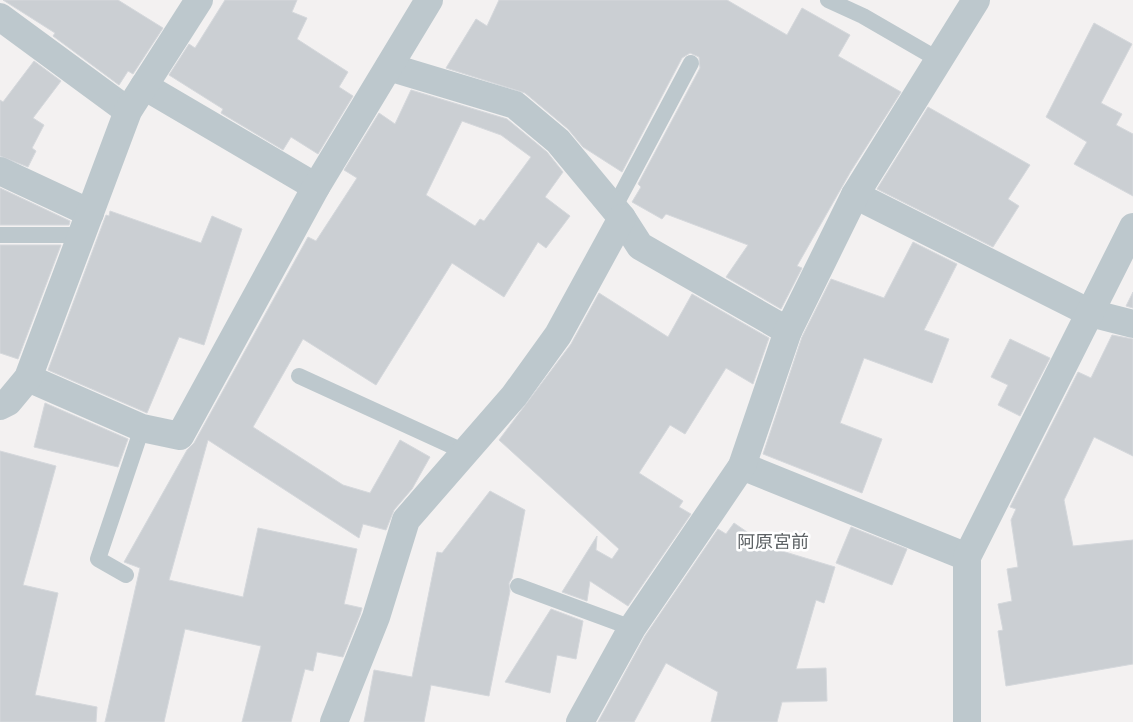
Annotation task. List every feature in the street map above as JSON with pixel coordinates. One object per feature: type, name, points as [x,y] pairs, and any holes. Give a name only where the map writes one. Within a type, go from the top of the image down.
[{"type":"street","points":[[0,406],[8,402],[28,378],[128,111],[199,0]]},
{"type":"street","points":[[28,378],[142,428],[180,436],[316,187],[428,0]]},
{"type":"street","points":[[580,722],[632,628],[742,466],[788,331],[855,194],[976,0]]},
{"type":"street","points":[[0,17],[128,111]]},
{"type":"street","points":[[388,66],[516,105],[558,141],[618,213],[640,246],[788,331]]},
{"type":"street","points":[[144,86],[316,187]]},
{"type":"street","points":[[0,171],[86,224]]},
{"type":"street","points":[[855,194],[1090,313],[1133,324]]},
{"type":"street","points":[[334,722],[376,617],[406,520],[514,396],[558,335],[618,213]]},
{"type":"street","points":[[967,722],[967,557],[1133,227]]},
{"type":"street","points":[[742,466],[967,557]]},
{"type":"lane","points":[[828,0],[864,16],[939,60]]},
{"type":"lane","points":[[618,213],[691,63]]},
{"type":"lane","points":[[0,235],[86,224]]},
{"type":"lane","points":[[299,376],[465,452]]},
{"type":"lane","points":[[126,575],[98,558],[142,428]]},
{"type":"lane","points":[[518,586],[632,628]]},
{"type":"building","points":[[3,0],[118,0],[163,28],[133,74],[128,71],[119,85],[53,36],[55,33]]},
{"type":"building","points":[[225,0],[297,0],[292,12],[307,18],[297,39],[348,72],[339,87],[353,96],[318,154],[291,137],[283,150],[221,113],[223,109],[169,75],[189,44],[195,48]]},
{"type":"building","points":[[499,0],[727,0],[787,35],[802,8],[850,35],[838,56],[901,92],[851,171],[797,266],[802,268],[781,309],[726,277],[748,245],[666,214],[662,219],[632,202],[641,187],[638,184],[700,68],[699,57],[690,53],[682,58],[622,172],[583,147],[568,129],[525,93],[446,68],[476,19],[487,26]]},
{"type":"building","points":[[1094,23],[1132,44],[1101,103],[1122,114],[1116,125],[1133,134],[1133,196],[1074,164],[1087,142],[1046,117]]},
{"type":"building","points":[[34,61],[61,81],[33,118],[44,125],[32,148],[36,151],[28,167],[0,156],[0,100],[3,102]]},
{"type":"building","points":[[411,90],[507,119],[547,152],[563,172],[545,197],[570,216],[546,248],[538,242],[504,297],[452,263],[376,385],[303,339],[253,427],[343,485],[370,493],[400,440],[430,457],[412,489],[394,510],[386,530],[363,524],[359,538],[208,440],[169,580],[243,597],[258,528],[357,549],[344,604],[362,608],[360,615],[343,657],[317,652],[313,671],[305,669],[291,722],[242,722],[261,646],[185,629],[164,722],[105,722],[140,568],[124,562],[187,450],[194,443],[308,237],[316,241],[357,178],[344,170],[379,113],[395,124]],"holes":[[[462,121],[501,135],[531,157],[484,221],[480,219],[475,226],[426,195]]]},
{"type":"building","points":[[928,107],[1030,165],[1008,199],[1019,206],[993,247],[877,189]]},
{"type":"building","points":[[0,188],[70,221],[69,225],[0,225]]},
{"type":"building","points":[[110,211],[201,243],[212,216],[242,229],[204,345],[179,337],[147,413],[48,370],[106,215],[109,216]]},
{"type":"building","points":[[913,242],[957,264],[924,330],[949,339],[932,383],[864,358],[840,423],[882,439],[862,493],[763,454],[802,337],[831,279],[884,298]]},
{"type":"building","points":[[0,245],[61,245],[18,359],[0,353]]},
{"type":"building","points":[[1133,292],[1133,308],[1126,306]]},
{"type":"building","points":[[599,293],[668,337],[692,294],[769,338],[753,384],[726,368],[685,434],[670,425],[639,473],[683,501],[679,507],[691,514],[628,606],[590,581],[587,601],[562,592],[597,536],[596,550],[612,559],[619,549],[499,440],[571,344]]},
{"type":"building","points":[[1112,335],[1133,339],[1133,456],[1094,437],[1064,500],[1073,546],[1133,540],[1133,664],[1006,686],[998,631],[1003,630],[998,604],[1012,601],[1007,569],[1018,567],[1011,520],[1016,509],[1010,507],[1078,372],[1091,378]]},
{"type":"building","points":[[1010,339],[1050,358],[1020,416],[998,405],[1008,385],[991,377]]},
{"type":"building","points":[[45,403],[128,439],[118,467],[34,447]]},
{"type":"building","points":[[0,451],[56,466],[23,585],[58,593],[35,695],[97,707],[96,722],[0,722]]},
{"type":"building","points":[[490,491],[525,510],[512,578],[509,583],[510,591],[489,696],[431,685],[424,722],[364,722],[374,670],[412,677],[437,552],[442,553]]},
{"type":"building","points":[[734,523],[763,543],[762,545],[835,567],[824,603],[816,600],[796,669],[826,668],[827,701],[782,702],[777,722],[711,722],[718,692],[666,663],[634,722],[598,722],[645,636],[718,529],[726,534]]},
{"type":"building","points":[[851,527],[907,549],[892,585],[836,563]]},
{"type":"building","points":[[551,609],[583,621],[576,659],[557,655],[550,693],[505,682]]},
{"type":"district","name":"阿原宮前","points":[[773,542]]}]
